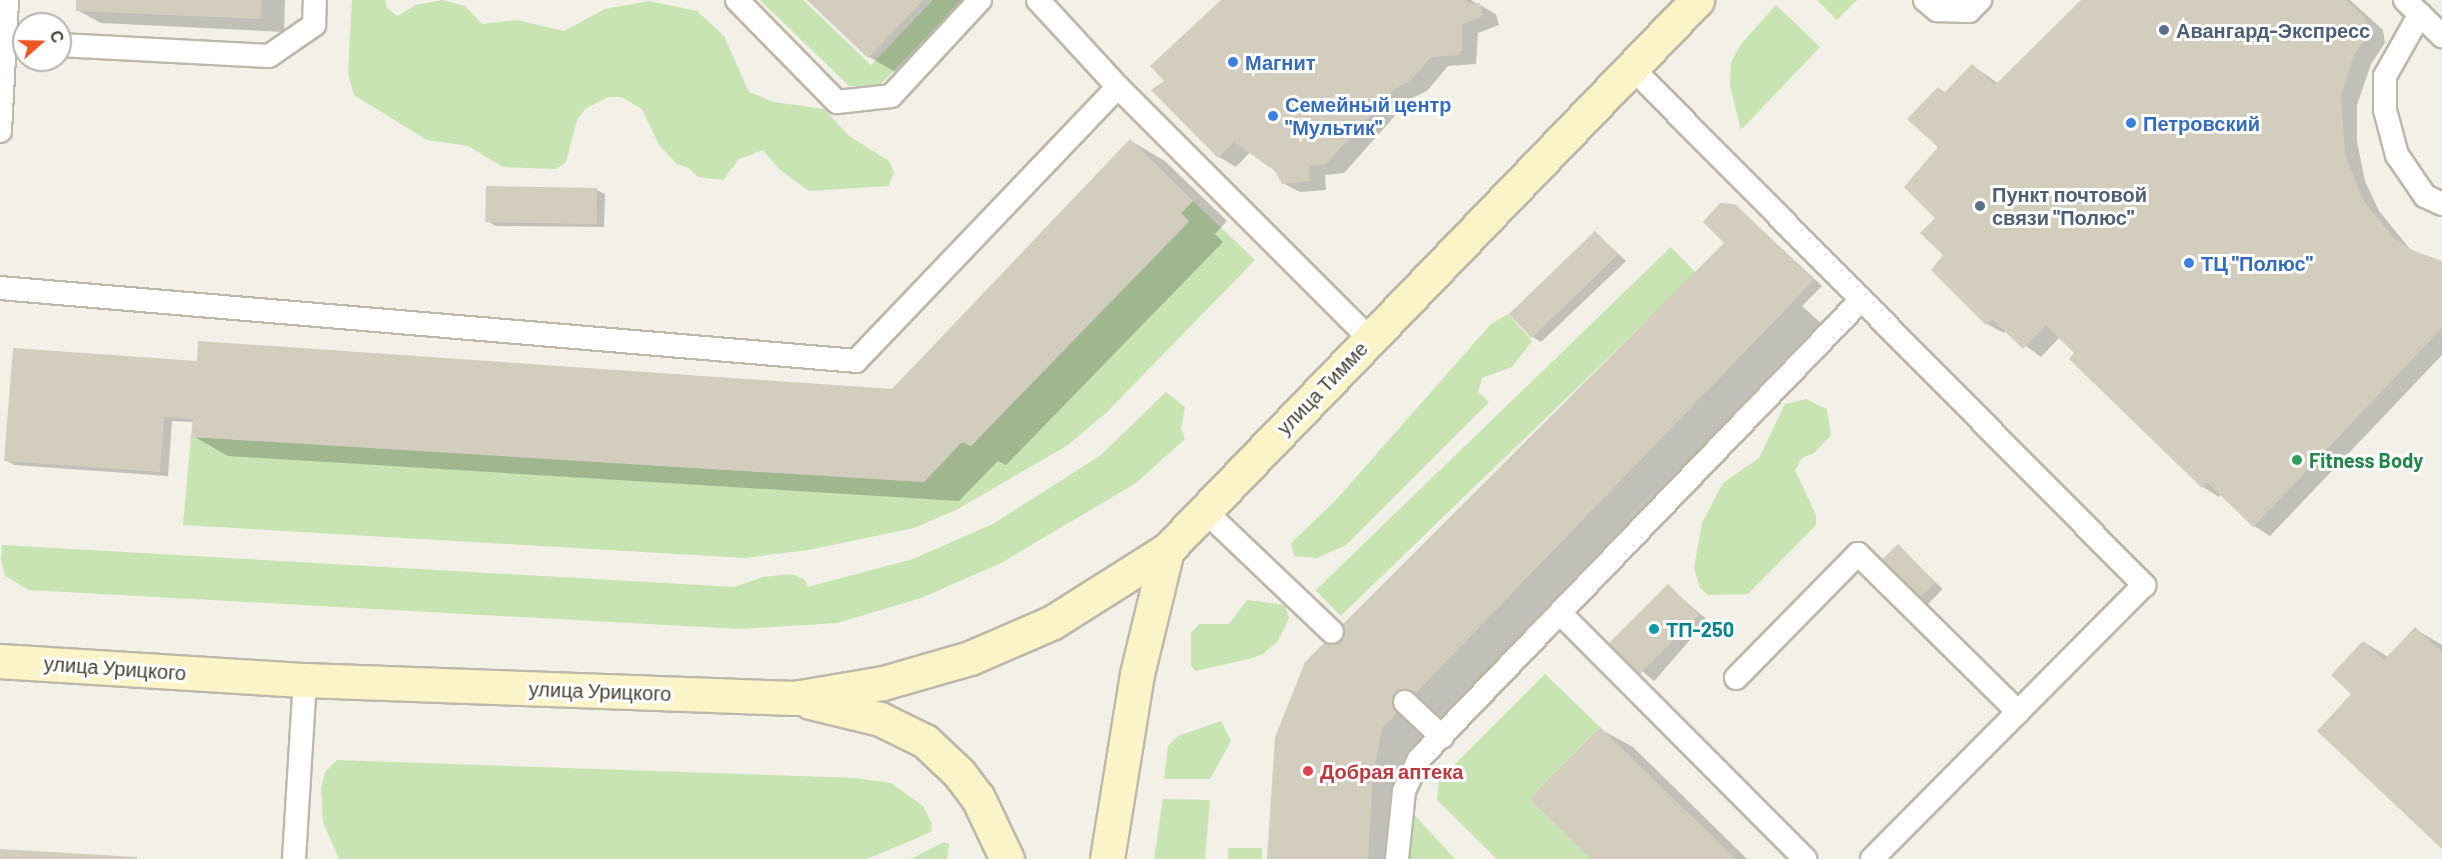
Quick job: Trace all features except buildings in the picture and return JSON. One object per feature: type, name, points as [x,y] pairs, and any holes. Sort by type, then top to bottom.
[{"type":"main road","name":"улица Тимме","points":[[1167,550],[1697,0]]},
{"type":"main road","name":"улица Урицкого","points":[[0,661],[305,680],[794,698],[883,683],[970,658],[1063,617],[1167,550]]},
{"type":"main road","points":[[1107,859],[1137,674],[1167,550]]},
{"type":"main road","points":[[794,698],[880,719],[925,741],[959,773],[978,798],[1007,859]]},
{"type":"lane","points":[[7,0],[12,30]]},
{"type":"lane","points":[[72,46],[269,57],[314,25],[315,0]]},
{"type":"lane","points":[[737,0],[837,102],[891,96],[980,0]]},
{"type":"lane","points":[[1038,0],[1118,87],[1369,338]]},
{"type":"lane","points":[[1926,0],[1937,10],[1969,11],[1980,0]]},
{"type":"lane","points":[[2440,30],[2413,7],[2385,76],[2385,110],[2397,155],[2425,196],[2442,204]]},
{"type":"lane","points":[[0,131],[12,55]]},
{"type":"lane","points":[[1632,68],[1860,301],[2144,585],[1872,859]]},
{"type":"lane","points":[[0,288],[856,361],[1118,87]]},
{"type":"lane","points":[[1397,859],[1404,791],[1419,759],[1860,301]]},
{"type":"lane","points":[[1205,511],[1332,632]]},
{"type":"lane","points":[[1736,678],[1858,554],[2018,712]]},
{"type":"lane","points":[[1561,614],[1805,859]]},
{"type":"lane","points":[[294,859],[305,680]]},
{"type":"lane","points":[[1406,702],[1442,737]]},
{"type":"green space","points":[[352,0],[385,0],[387,8],[397,16],[416,5],[443,0],[465,6],[482,24],[517,20],[564,31],[605,9],[649,1],[697,11],[724,36],[749,92],[774,102],[824,109],[849,136],[889,161],[894,173],[889,186],[809,191],[779,169],[763,150],[739,159],[723,180],[698,177],[689,168],[677,164],[659,145],[642,109],[621,97],[608,97],[585,109],[577,120],[566,162],[556,169],[503,167],[468,146],[427,140],[354,95],[348,74]]},
{"type":"green space","points":[[760,0],[803,0],[871,65],[933,0],[962,0],[879,86],[849,86]]},
{"type":"green space","points":[[1817,0],[1857,0],[1837,20]]},
{"type":"green space","points":[[1776,5],[1820,47],[1741,130],[1730,86],[1731,62],[1742,43]]},
{"type":"green space","points":[[1193,201],[1255,260],[1106,413],[1068,445],[958,509],[914,528],[808,550],[745,558],[183,525],[191,437],[924,482],[962,442],[971,446],[1189,222],[1181,213]]},
{"type":"green space","points":[[1671,247],[1696,273],[1341,616],[1316,590]]},
{"type":"green space","points":[[1508,314],[1532,341],[1512,367],[1482,378],[1478,392],[1489,402],[1346,545],[1317,558],[1294,556],[1291,543],[1335,501],[1491,324]]},
{"type":"green space","points":[[1166,392],[1185,407],[1181,429],[1185,439],[1136,483],[1001,563],[921,598],[837,623],[740,629],[29,590],[5,576],[1,559],[2,545],[734,587],[763,577],[791,574],[804,579],[808,587],[913,559],[993,524],[1101,455]]},
{"type":"green space","points":[[1806,399],[1827,409],[1831,435],[1814,453],[1802,458],[1795,470],[1816,515],[1816,525],[1748,594],[1708,595],[1700,588],[1694,568],[1702,523],[1723,483],[1759,458],[1785,404]]},
{"type":"green space","points":[[1247,600],[1285,605],[1289,618],[1278,641],[1263,654],[1195,671],[1191,665],[1191,633],[1199,624],[1229,624]]},
{"type":"green space","points":[[1545,674],[1600,727],[1529,799],[1591,859],[1497,859],[1437,800],[1439,780]]},
{"type":"green space","points":[[1221,721],[1231,741],[1210,779],[1164,779],[1168,746],[1178,736]]},
{"type":"green space","points":[[337,760],[855,778],[891,783],[923,806],[932,824],[931,832],[867,859],[339,859],[323,822],[321,789],[325,772]]},
{"type":"green space","points":[[1163,799],[1210,800],[1205,859],[1154,859]]},
{"type":"green space","points":[[1409,809],[1455,859],[1404,859]]},
{"type":"green space","points":[[944,842],[949,844],[947,859],[911,859]]},
{"type":"green space","points":[[1228,848],[1262,848],[1262,859],[1228,859]]},
{"type":"place","name":"Авангард-Экспресс","points":[[2164,30]]},
{"type":"place","name":"Магнит","points":[[1233,62]]},
{"type":"place","name":"Семейный центр \"Мультик\"","points":[[1273,116]]},
{"type":"place","name":"Петровский","points":[[2131,123]]},
{"type":"place","name":"Пункт почтовой связи \"Полюс\"","points":[[1980,206]]},
{"type":"place","name":"ТЦ \"Полюс\"","points":[[2189,263]]},
{"type":"place","name":"Fitness Body","points":[[2297,460]]},
{"type":"place","name":"ТП-250","points":[[1654,629]]},
{"type":"place","name":"Добрая аптека","points":[[1308,771]]}]
